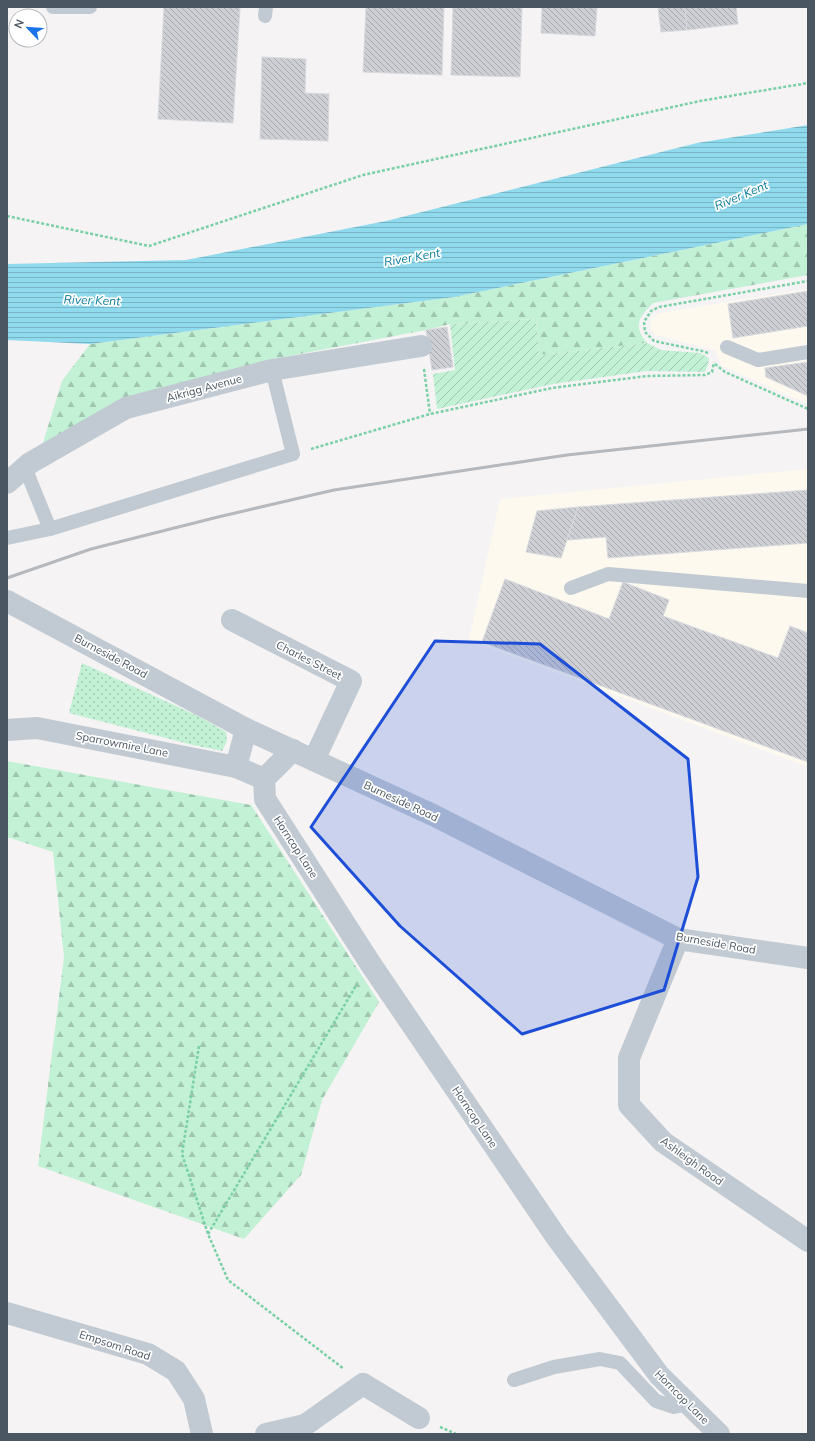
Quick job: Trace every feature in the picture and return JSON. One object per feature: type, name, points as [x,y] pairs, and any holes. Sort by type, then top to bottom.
[{"type":"street","name":"Aikrigg Avenue","points":[[7,483],[30,462],[126,408],[272,370],[422,346]]},
{"type":"street","name":"Burneside Road","points":[[7,601],[246,728],[433,815],[678,938],[808,958]]},
{"type":"street","name":"Charles Street","points":[[232,620],[351,681],[314,760]]},
{"type":"street","name":"Sparrowmire Lane","points":[[7,730],[37,728],[236,767],[264,779]]},
{"type":"street","points":[[236,767],[246,728]]},
{"type":"street","points":[[264,779],[293,750]]},
{"type":"street","name":"Horncop Lane","points":[[264,779],[265,799],[370,963],[557,1238],[659,1375],[719,1434]]},
{"type":"street","name":"Ashleigh Road","points":[[678,938],[629,1058],[629,1105],[663,1142],[808,1241]]},
{"type":"street","name":"Empsom Road","points":[[7,1313],[148,1354],[176,1371],[194,1398],[202,1434]]},
{"type":"street","points":[[266,1434],[305,1425],[363,1384],[418,1418]]},
{"type":"lane","points":[[53,7],[90,7]]},
{"type":"lane","points":[[727,347],[758,360],[808,352]]},
{"type":"lane","points":[[7,538],[50,530],[293,454],[272,370]]},
{"type":"lane","points":[[24,468],[50,530]]},
{"type":"lane","points":[[571,588],[608,574],[808,591]]},
{"type":"lane","points":[[514,1380],[554,1367],[600,1359],[620,1363],[656,1401],[674,1407],[688,1404]]},
{"type":"path","points":[[7,216],[149,246],[363,175],[700,101],[808,83]]},
{"type":"path","points":[[712,355],[702,351],[654,341],[645,332],[644,322],[651,311],[659,307],[808,281]]},
{"type":"path","points":[[422,346],[430,414]]},
{"type":"path","points":[[293,454],[430,414],[552,388],[647,376],[705,376],[712,372],[714,364],[713,359]]},
{"type":"path","points":[[714,364],[725,372],[808,409]]},
{"type":"path","points":[[208,1234],[370,963]]},
{"type":"path","points":[[199,1046],[182,1154],[208,1234],[228,1280],[363,1384]]},
{"type":"highlighted area","points":[[435,641],[540,644],[688,759],[698,877],[664,990],[522,1034],[400,926],[311,827]]},
{"type":"shaded area","points":[[808,289],[808,404],[722,366],[715,350],[655,335],[650,328],[651,319],[658,314],[670,311]]},
{"type":"shaded area","points":[[808,469],[808,767],[469,640],[500,499]]},
{"type":"green space","points":[[808,224],[808,275],[653,303],[644,313],[639,322],[640,332],[647,343],[539,355],[536,319],[450,324],[426,330],[268,360],[42,446],[62,381],[90,344],[454,297]]},
{"type":"green space","points":[[536,319],[539,355],[647,343],[661,350],[700,353],[709,358],[708,365],[705,372],[647,371],[553,384],[437,409],[433,374],[455,370],[450,324]]},
{"type":"green space","points":[[82,663],[198,716],[226,732],[227,741],[222,751],[69,713]]},
{"type":"green space","points":[[7,761],[251,805],[379,1002],[322,1100],[301,1175],[244,1239],[38,1166],[64,957],[53,852],[7,837]]},
{"type":"water","name":"River Kent","points":[[808,125],[808,224],[454,297],[90,344],[7,340],[7,264],[186,260],[386,221],[697,143]]},
{"type":"building","points":[[164,7],[240,7],[233,123],[158,119]]},
{"type":"building","points":[[366,7],[444,7],[442,75],[363,72]]},
{"type":"building","points":[[453,7],[522,7],[520,77],[451,75]]},
{"type":"building","points":[[542,7],[597,7],[595,36],[541,33]]},
{"type":"building","points":[[658,7],[685,7],[687,30],[661,32]]},
{"type":"building","points":[[685,7],[736,7],[738,24],[687,30]]},
{"type":"building","points":[[262,57],[306,59],[305,93],[329,94],[328,141],[260,139]]},
{"type":"building","points":[[808,291],[808,326],[733,338],[728,304]]},
{"type":"building","points":[[447,327],[453,367],[432,370],[426,330]]},
{"type":"building","points":[[808,362],[808,396],[766,377],[765,368]]},
{"type":"building","points":[[808,490],[808,543],[608,558],[606,537],[567,540],[578,507]]},
{"type":"building","points":[[578,507],[561,558],[526,552],[537,511]]},
{"type":"building","points":[[505,579],[609,619],[623,582],[669,600],[663,616],[778,658],[790,626],[808,633],[808,762],[482,642]]},
{"type":"railway","points":[[7,578],[91,549],[334,490],[567,455],[808,429]]}]
